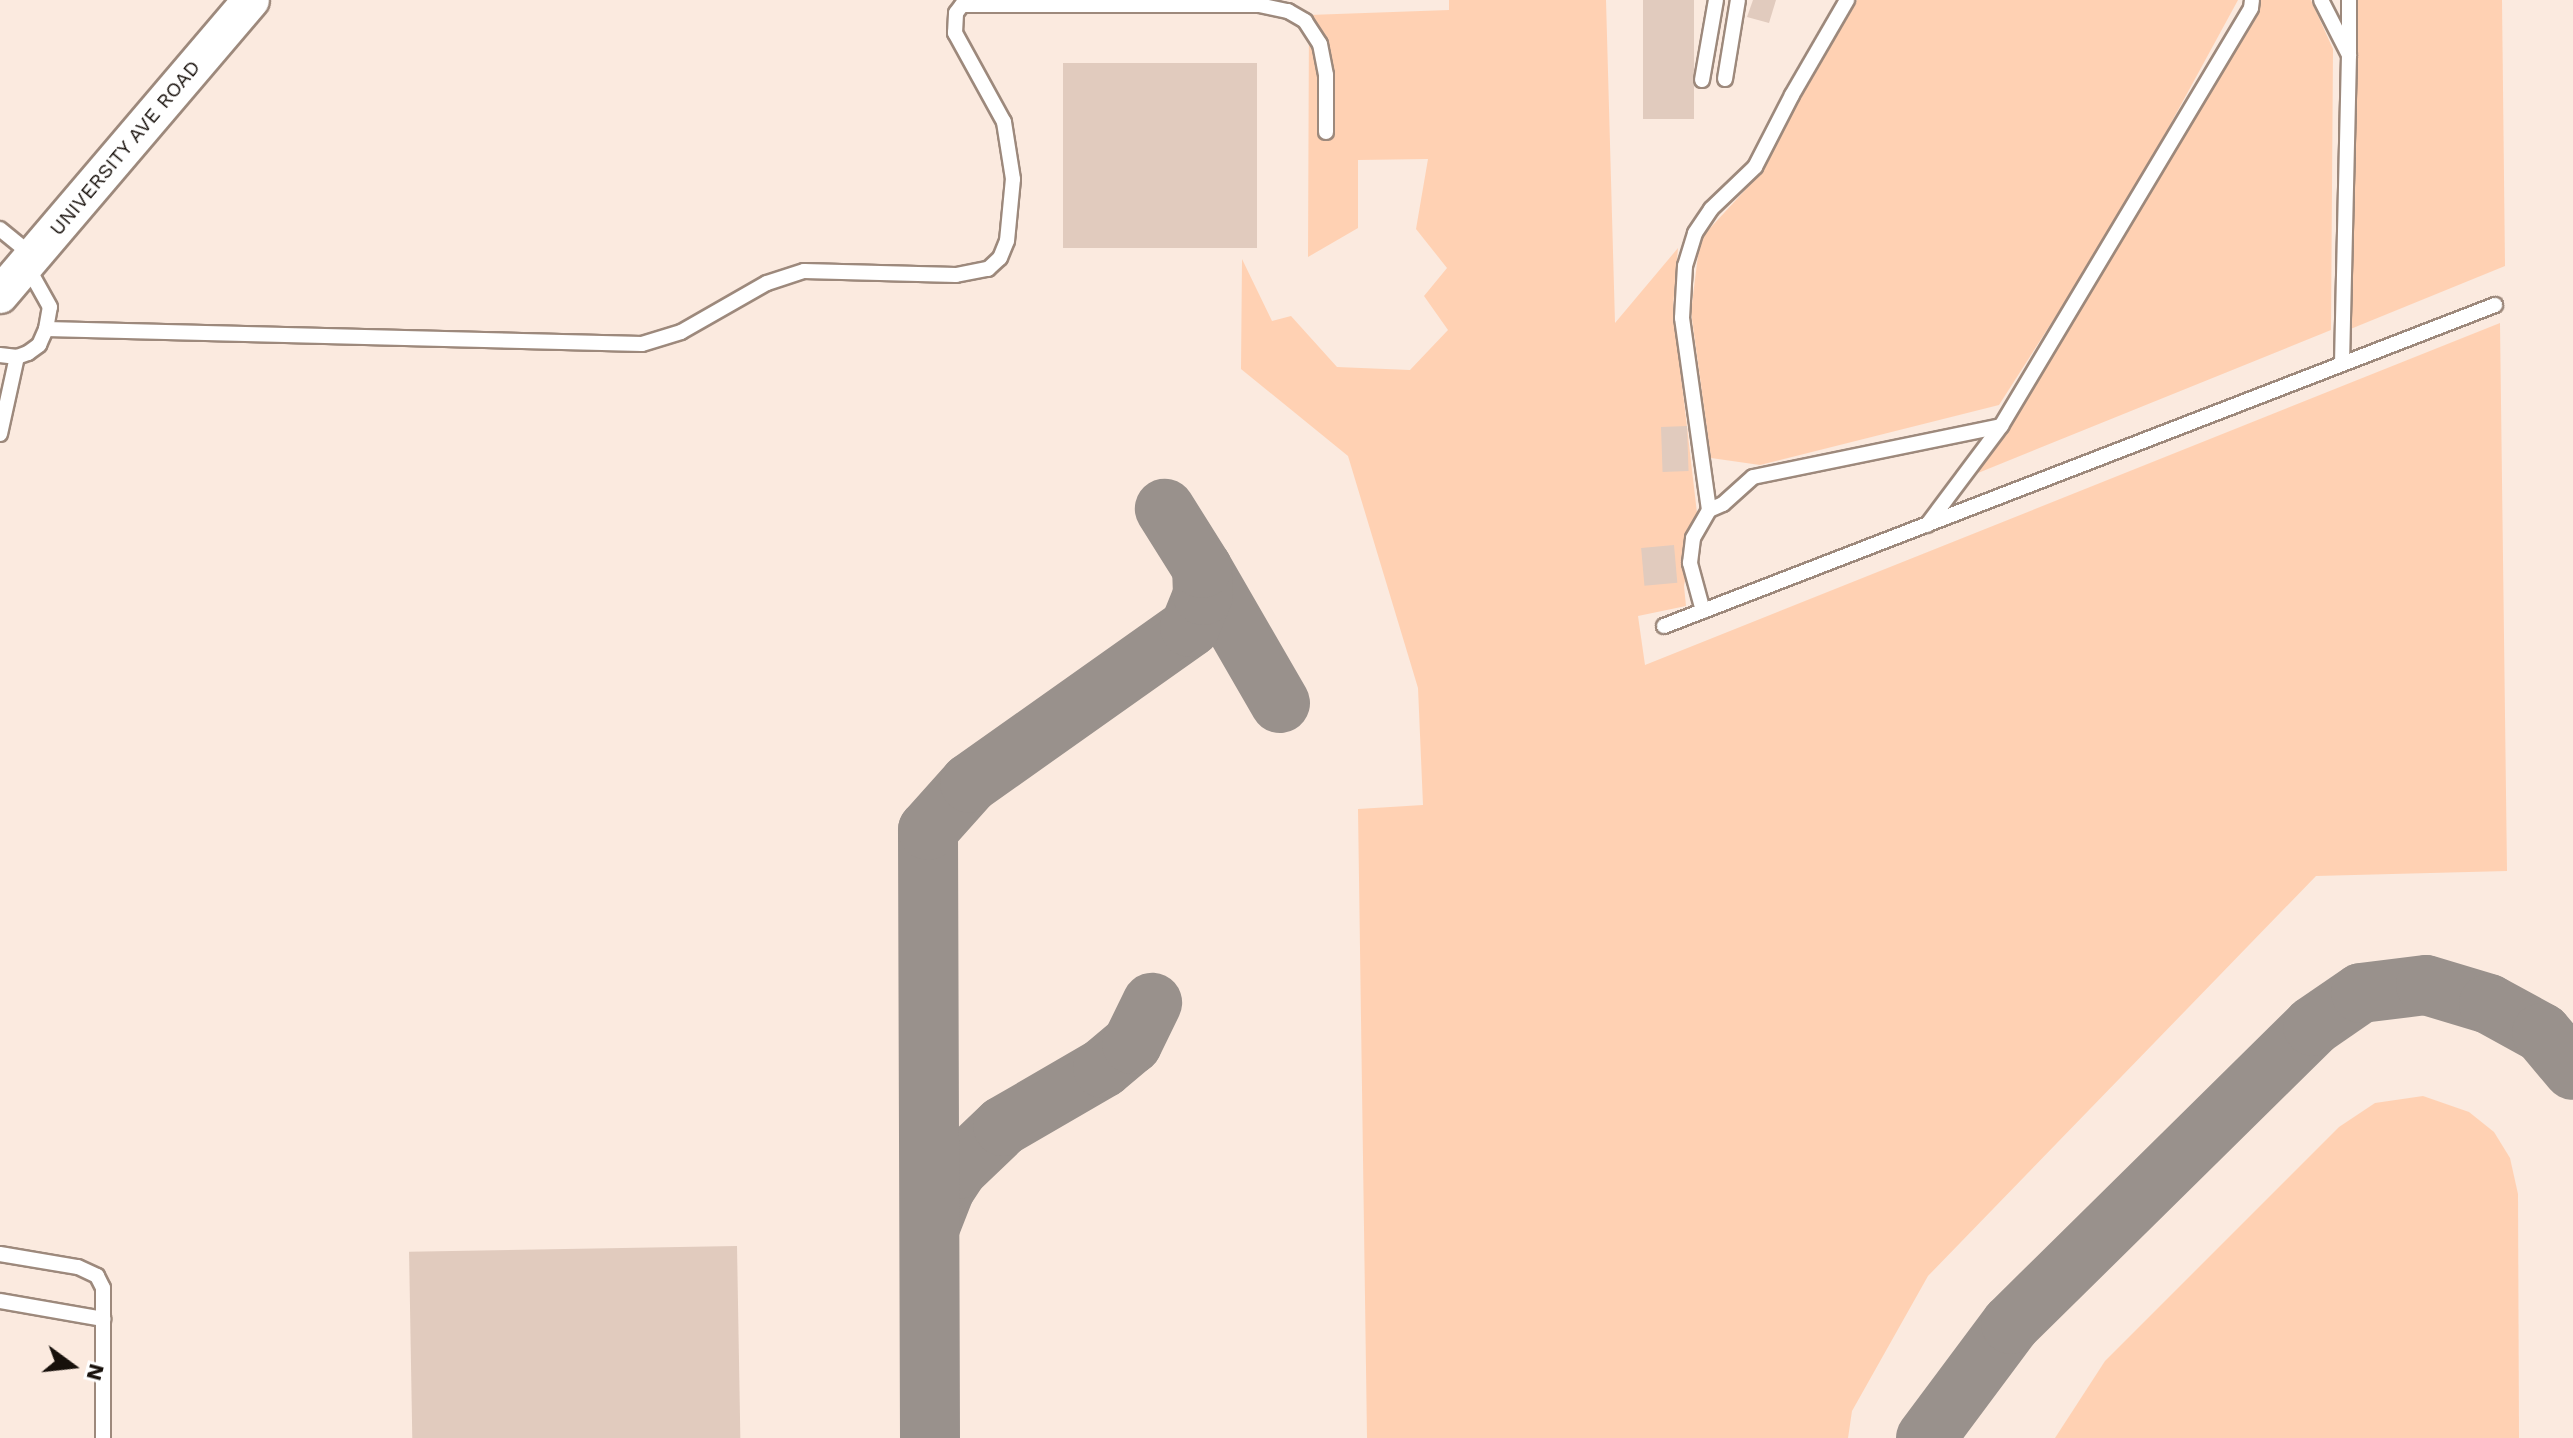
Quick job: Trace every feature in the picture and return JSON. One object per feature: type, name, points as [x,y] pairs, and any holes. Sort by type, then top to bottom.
[{"type":"street","name":"UNIVERSITY AVE ROAD","points":[[0,295],[13,245],[251,0]]},
{"type":"lane","points":[[1702,80],[1716,0]]},
{"type":"lane","points":[[1725,79],[1738,0]]},
{"type":"lane","points":[[1709,510],[1682,318],[1685,266],[1695,233],[1711,209],[1755,167],[1847,0]]},
{"type":"lane","points":[[1927,525],[2001,426],[2251,8],[2252,0]]},
{"type":"lane","points":[[2321,0],[2349,55]]},
{"type":"lane","points":[[2342,364],[2349,0]]},
{"type":"lane","points":[[46,329],[642,344],[681,332],[767,283],[804,271],[956,275],[988,269],[1000,258],[1007,241],[1013,179],[1004,122],[955,33],[956,13],[962,5],[1259,5],[1288,11],[1305,21],[1320,44],[1326,75],[1326,132]]},
{"type":"lane","points":[[0,355],[17,357],[39,345],[50,307],[13,245]]},
{"type":"lane","points":[[1664,626],[2495,305]]},
{"type":"lane","points":[[0,434],[17,357]]},
{"type":"lane","points":[[1703,611],[1690,563],[1693,538],[1709,510],[1723,504],[1753,477],[2001,426]]},
{"type":"lane","points":[[0,1254],[88,1270],[103,1288],[103,1438]]},
{"type":"lane","points":[[0,1301],[103,1319]]},
{"type":"shaded area","points":[[0,0],[2573,0],[2573,1438],[0,1438]]},
{"type":"shaded area","points":[[1449,0],[1606,0],[1615,323],[1678,248],[1673,307],[1697,513],[1684,586],[1686,606],[1638,616],[1645,665],[2500,323],[2507,871],[2316,876],[1928,1276],[1852,1411],[1848,1438],[1367,1438],[1358,809],[1423,805],[1418,688],[1348,456],[1241,369],[1242,259],[1272,321],[1291,316],[1337,367],[1410,370],[1448,330],[1424,296],[1447,268],[1416,229],[1428,159],[1358,160],[1358,228],[1308,257],[1309,15],[1449,10]]},
{"type":"shaded area","points":[[1857,0],[2238,0],[2123,211],[1999,405],[1760,465],[1711,458],[1691,312],[1700,239],[1760,174],[1800,95]]},
{"type":"shaded area","points":[[2260,0],[2311,0],[2333,49],[2331,330],[1978,473],[2258,15]]},
{"type":"shaded area","points":[[2354,0],[2502,0],[2505,266],[2348,330]]},
{"type":"shaded area","points":[[2423,1096],[2469,1112],[2494,1132],[2510,1158],[2518,1194],[2519,1438],[2055,1438],[2105,1361],[2339,1127],[2375,1103]]},
{"type":"building","points":[[1643,0],[1694,0],[1694,119],[1643,119]]},
{"type":"building","points":[[1753,0],[1776,0],[1769,23],[1747,17]]},
{"type":"building","points":[[1063,63],[1257,63],[1257,248],[1063,248]]},
{"type":"building","points":[[1687,426],[1689,471],[1663,472],[1661,427]]},
{"type":"building","points":[[1674,545],[1677,583],[1644,586],[1641,548]]},
{"type":"building","points":[[737,1246],[740,1438],[412,1438],[409,1252]]},
{"type":"taxiway","points":[[930,1438],[928,830],[970,783],[1190,627],[1203,595],[1202,568],[1165,509]]},
{"type":"taxiway","points":[[1202,568],[1280,703]]},
{"type":"taxiway","points":[[1926,1438],[2011,1324],[2313,1026],[2361,993],[2426,985],[2489,1004],[2542,1033],[2573,1070]]},
{"type":"taxiway","points":[[930,1227],[945,1189],[958,1169],[1003,1126],[1103,1068],[1132,1044],[1152,1003]]}]
